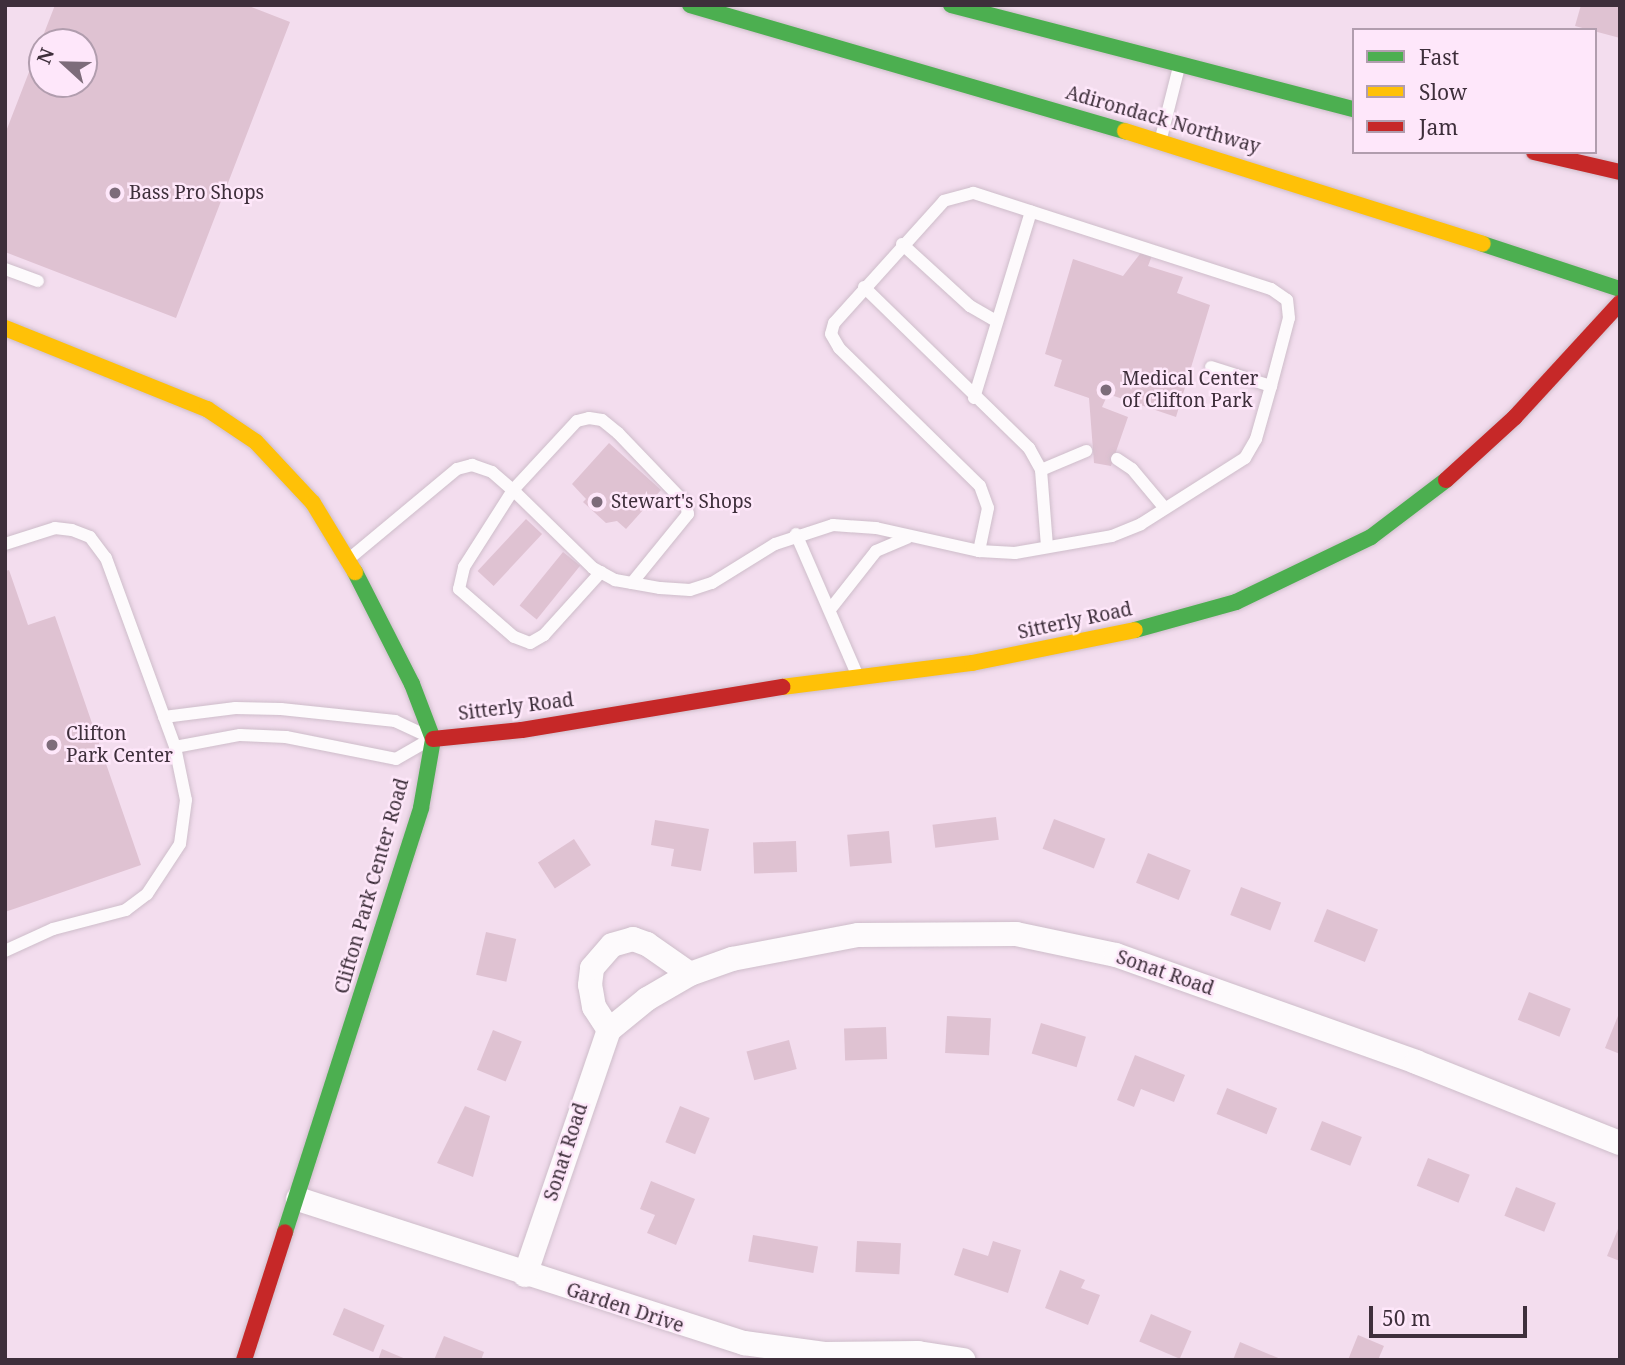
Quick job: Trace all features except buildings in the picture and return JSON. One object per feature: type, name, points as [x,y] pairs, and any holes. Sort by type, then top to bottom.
[{"type":"main road","name":"Adirondack Northway","points":[[690,5],[1160,141],[1620,289]]},
{"type":"main road","points":[[951,5],[1179,67],[1352,109]]},
{"type":"main road","points":[[1543,154],[1620,172]]},
{"type":"main road","name":"Sitterly Road","points":[[433,739],[522,730],[858,675],[972,663],[1164,624],[1286,581],[1371,537],[1444,482],[1573,356],[1620,303]]},
{"type":"main road","points":[[5,328],[207,410],[246,436],[313,503],[348,559],[412,684],[433,739]]},
{"type":"main road","name":"Clifton Park Center Road","points":[[244,1360],[298,1199],[421,808],[433,739]]},
{"type":"street","name":"Sonat Road","points":[[525,1275],[609,1030],[647,999],[690,974],[732,959],[858,935],[957,932],[1070,943],[1416,1062],[1620,1143]]},
{"type":"street","points":[[609,1030],[594,1007],[590,985],[592,968],[612,945],[623,940],[640,942],[690,974]]},
{"type":"street","name":"Garden Drive","points":[[298,1199],[525,1275],[744,1343],[824,1354],[918,1353],[963,1360]]},
{"type":"lane","points":[[1160,141],[1179,67]]},
{"type":"lane","points":[[348,559],[457,469],[472,465],[492,472],[601,572],[632,583],[690,590],[712,583],[796,534],[833,525],[876,528],[907,538],[979,551],[1015,553],[1112,536],[1141,524],[1163,506],[1245,458],[1256,439],[1271,386],[1289,318],[1287,300],[1271,289],[973,193],[944,201],[864,287],[834,323],[831,334],[839,348],[980,486],[988,508],[979,551]]},
{"type":"lane","points":[[974,398],[1031,211]]},
{"type":"lane","points":[[902,244],[970,306],[996,321]]},
{"type":"lane","points":[[5,269],[38,281]]},
{"type":"lane","points":[[864,287],[974,398],[1029,448],[1041,470],[1047,547]]},
{"type":"lane","points":[[1212,367],[1271,386]]},
{"type":"lane","points":[[601,572],[544,635],[530,643],[514,637],[468,599],[459,589],[458,578],[513,490],[578,421],[589,418],[610,427],[686,504],[688,514],[632,583]]},
{"type":"lane","points":[[1041,470],[1086,450]]},
{"type":"lane","points":[[1117,459],[1132,469],[1163,506]]},
{"type":"lane","points":[[5,544],[55,528],[90,537],[106,558],[175,747],[186,800],[180,844],[163,876],[126,910],[53,929],[5,951]]},
{"type":"lane","points":[[796,534],[832,607],[858,675]]},
{"type":"lane","points":[[832,607],[876,551],[907,538]]},
{"type":"lane","points":[[164,717],[235,708],[335,712],[395,721],[433,739]]},
{"type":"lane","points":[[175,747],[240,735],[286,737],[396,759],[433,739]]},
{"type":"traffic: fast","points":[[690,5],[1125,131]]},
{"type":"traffic: fast","points":[[951,5],[1352,108]]},
{"type":"traffic: fast","points":[[1483,244],[1620,289]]},
{"type":"traffic: fast","points":[[1135,630],[1236,602],[1371,537],[1446,480]]},
{"type":"traffic: fast","points":[[285,1232],[421,808],[433,739],[412,684],[355,572]]},
{"type":"traffic: slow","points":[[1125,131],[1483,244]]},
{"type":"traffic: slow","points":[[5,328],[207,409],[256,442],[313,503],[355,572]]},
{"type":"traffic: slow","points":[[782,687],[972,663],[1135,630]]},
{"type":"traffic: jam","points":[[1543,154],[1620,172]]},
{"type":"traffic: jam","points":[[1446,480],[1515,417],[1620,303]]},
{"type":"traffic: jam","points":[[433,739],[522,730],[782,687]]},
{"type":"traffic: jam","points":[[244,1360],[285,1232]]},
{"type":"place","name":"Bass Pro Shops","points":[[115,193]]},
{"type":"place","name":"Medical Center of Clifton Park","points":[[1106,390]]},
{"type":"place","name":"Stewart's Shops","points":[[597,502]]},
{"type":"place","name":"Clifton Park Center","points":[[52,745]]}]
